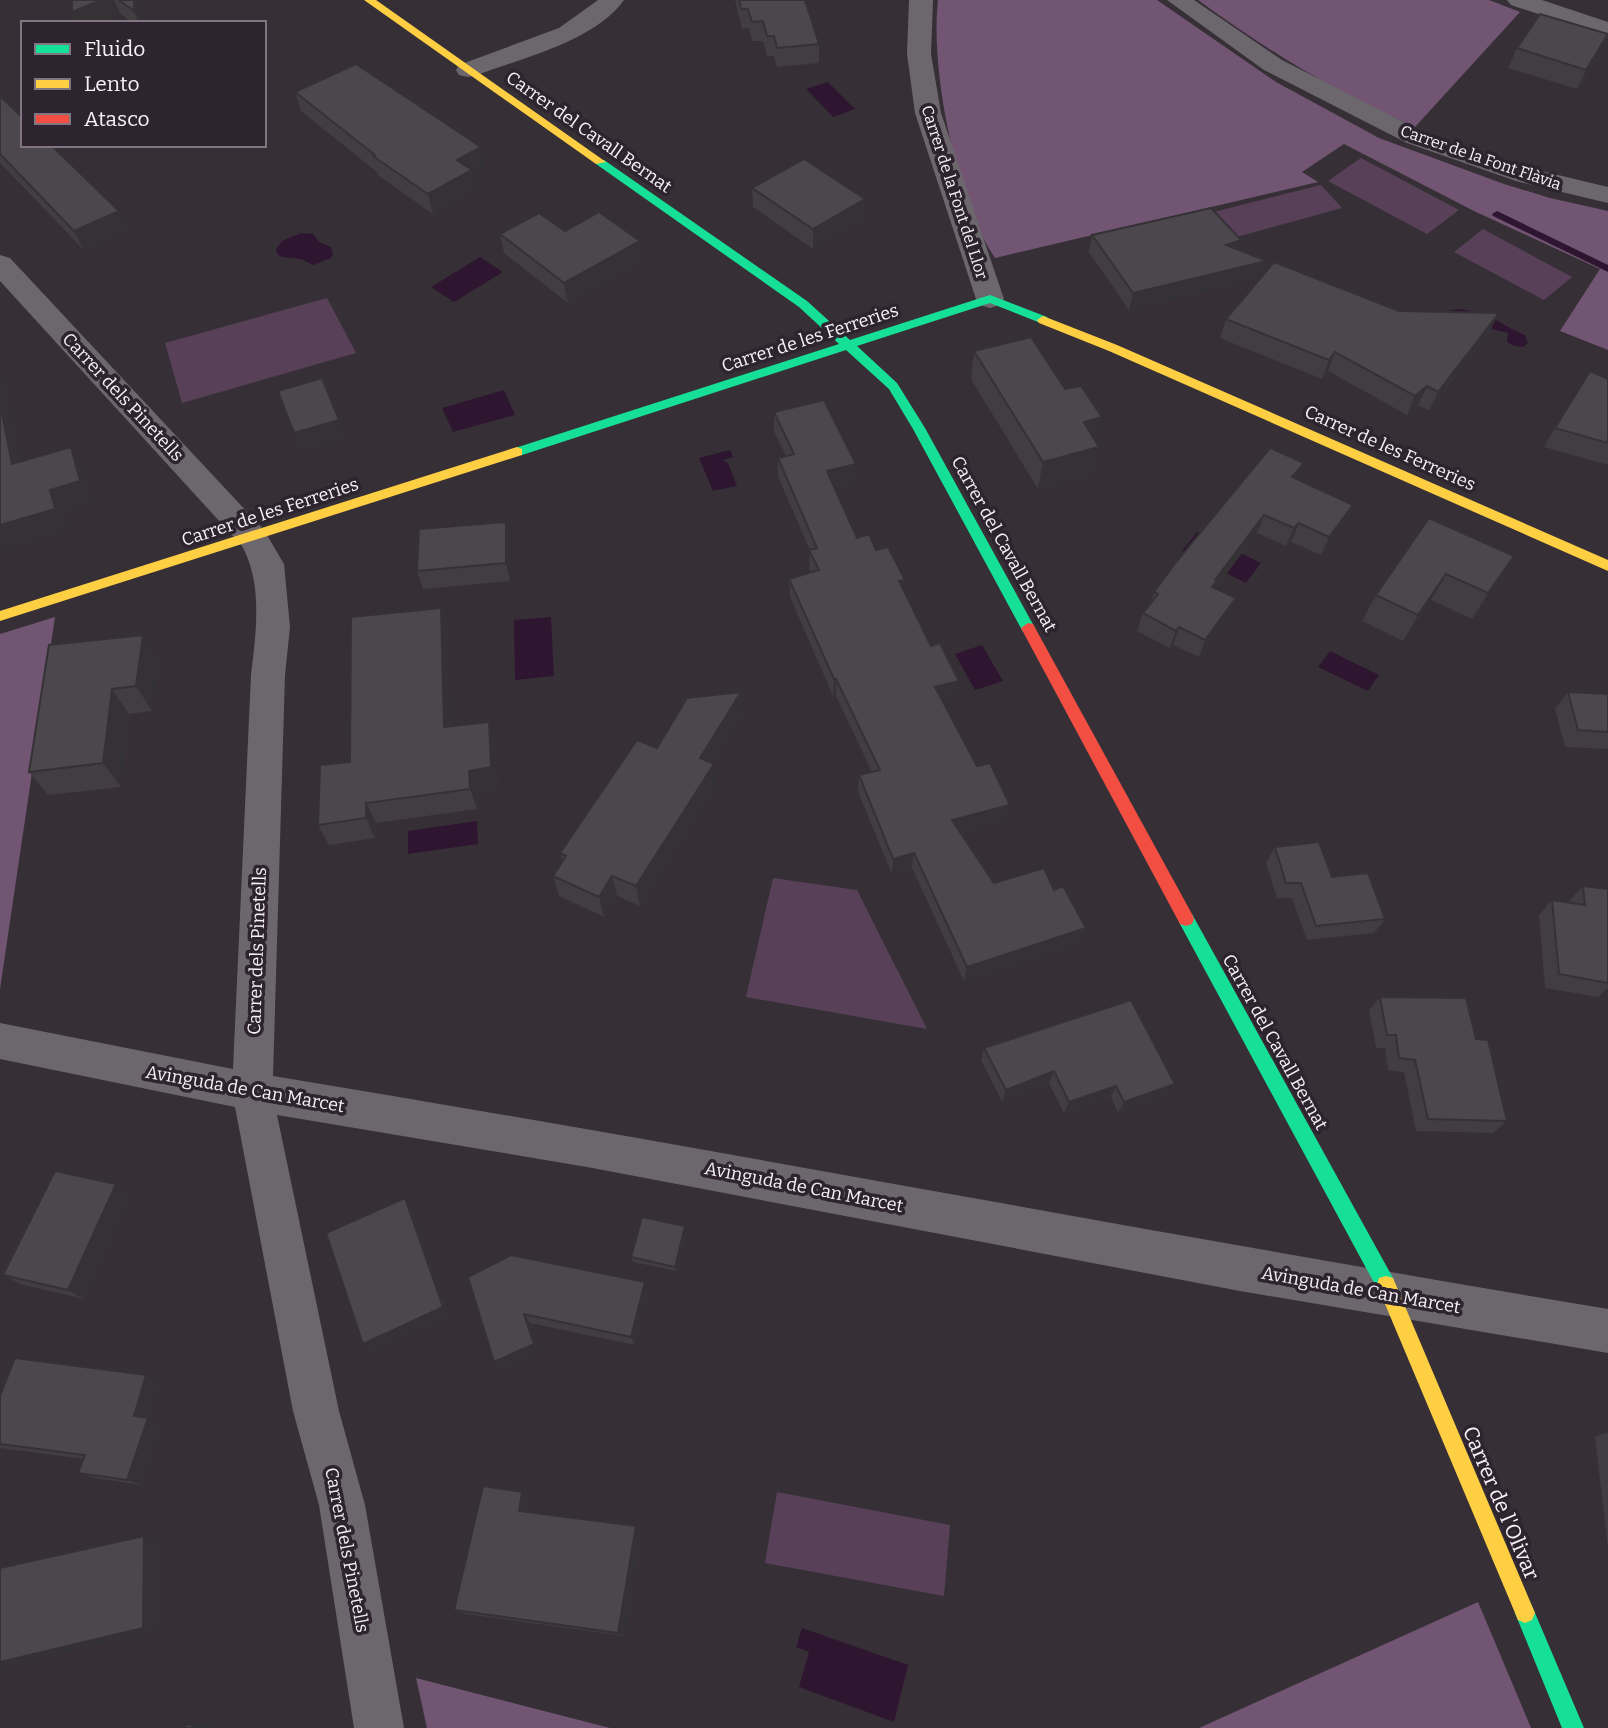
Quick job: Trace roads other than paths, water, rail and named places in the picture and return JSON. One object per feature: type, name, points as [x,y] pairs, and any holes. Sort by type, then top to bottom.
[{"type":"street","name":"Carrer del Cavall Bernat","points":[[369,0],[803,303],[893,386],[919,428],[1391,1295]]},
{"type":"street","points":[[468,70],[567,33],[590,19],[612,0]]},
{"type":"street","name":"Carrer de la Font del Llor","points":[[921,0],[919,54],[928,113],[990,299]]},
{"type":"street","name":"Carrer de la Font Flàvia","points":[[1179,0],[1273,65],[1416,138],[1525,175],[1608,195]]},
{"type":"street","points":[[1519,0],[1608,30]]},
{"type":"street","name":"Carrer dels Pinetells","points":[[0,264],[253,538],[268,564],[273,627],[268,675],[252,1092],[316,1411],[342,1504],[379,1728]]},
{"type":"street","name":"Carrer de les Ferreries","points":[[0,616],[253,538],[990,299],[1113,348],[1608,566]]},
{"type":"street","name":"Avinguda de Can Marcet","points":[[0,1041],[252,1092],[587,1147],[1240,1269],[1608,1331]]},
{"type":"street","name":"Carrer de l'Olivar","points":[[1391,1295],[1573,1728]]},
{"type":"waterway","points":[[1497,214],[1608,269]]}]
